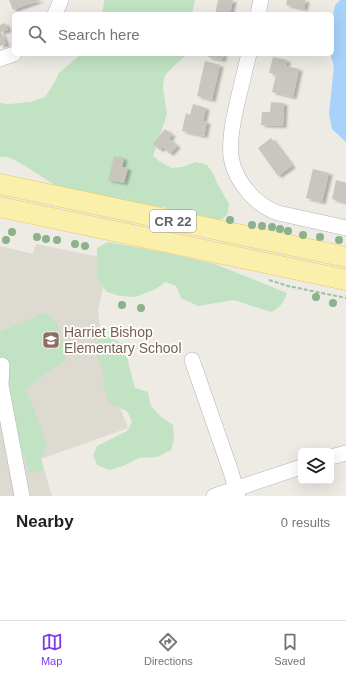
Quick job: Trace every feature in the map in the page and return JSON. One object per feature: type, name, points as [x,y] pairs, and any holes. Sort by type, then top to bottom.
[{"type":"main road","name":"CR 22","points":[[0,184],[346,257]]},
{"type":"main road","name":"CR 22","points":[[0,207],[346,280]]},
{"type":"street","points":[[56,12],[61,0]]},
{"type":"street","points":[[258,12],[261,0]]},
{"type":"street","points":[[0,59],[12,55]]},
{"type":"street","points":[[248,56],[233,122],[232,135],[231,157],[234,169],[239,179],[246,190],[262,206],[270,210],[346,228]]},
{"type":"street","points":[[192,360],[237,492]]},
{"type":"street","points":[[2,365],[1,385],[22,496]]},
{"type":"street","points":[[334,456],[346,452]]},
{"type":"street","points":[[214,496],[237,492],[298,468]]},
{"type":"shaded area","name":"Harriet Bishop Elementary School","points":[[36,244],[110,259],[98,310],[105,371],[128,428],[41,459],[52,496],[0,496],[0,246],[33,254]]},
{"type":"green space","points":[[104,0],[195,0],[192,12],[102,12]]},
{"type":"green space","points":[[79,56],[185,56],[166,74],[164,79],[163,88],[167,114],[153,156],[172,168],[182,167],[196,162],[207,165],[213,173],[229,204],[228,213],[224,218],[215,221],[180,213],[165,207],[150,209],[61,189],[22,164],[8,157],[0,157],[0,103],[8,104],[31,102],[45,97],[59,73]]},
{"type":"green space","points":[[108,242],[215,264],[287,293],[277,309],[271,312],[234,300],[198,306],[181,298],[176,286],[166,282],[154,290],[135,297],[120,296],[107,292],[98,280],[97,248]]},
{"type":"green space","points":[[46,312],[58,325],[66,360],[46,373],[26,389],[47,444],[41,459],[44,470],[29,473],[0,378],[0,332]]},
{"type":"green space","points":[[107,336],[126,345],[129,366],[135,388],[148,392],[151,406],[160,416],[173,425],[174,440],[171,450],[157,457],[139,458],[123,466],[110,470],[97,465],[93,455],[97,446],[127,431],[132,422],[127,411],[110,404],[104,389],[103,372],[96,354],[97,341]]},
{"type":"water","points":[[340,0],[346,0],[346,142],[332,129],[329,114],[334,66],[331,56],[334,56],[335,5]]},
{"type":"building","points":[[9,0],[41,0],[13,10]]},
{"type":"building","points":[[218,0],[233,0],[230,12],[215,12]]},
{"type":"building","points":[[287,0],[306,0],[304,9],[286,5]]},
{"type":"building","points":[[5,23],[8,30],[1,32],[6,44],[0,46],[0,25]]},
{"type":"building","points":[[208,56],[223,56],[222,60]]},
{"type":"building","points":[[273,57],[287,60],[286,66],[299,69],[293,97],[272,92],[276,74],[269,73]]},
{"type":"building","points":[[205,61],[220,65],[212,100],[197,96]]},
{"type":"building","points":[[271,102],[284,103],[283,126],[261,125],[262,112],[270,112]]},
{"type":"building","points":[[193,104],[206,108],[203,121],[207,122],[204,136],[182,131],[186,113],[190,115]]},
{"type":"building","points":[[165,129],[172,135],[169,139],[177,146],[170,154],[163,147],[160,150],[153,144]]},
{"type":"building","points":[[271,138],[292,166],[278,176],[258,148]]},
{"type":"building","points":[[114,156],[124,158],[122,167],[128,168],[124,183],[108,180]]},
{"type":"building","points":[[313,169],[329,173],[322,202],[306,198]]},
{"type":"building","points":[[336,180],[346,183],[346,203],[332,199]]},
{"type":"place","name":"Harriet Bishop Elementary School","points":[[51,340]]}]
